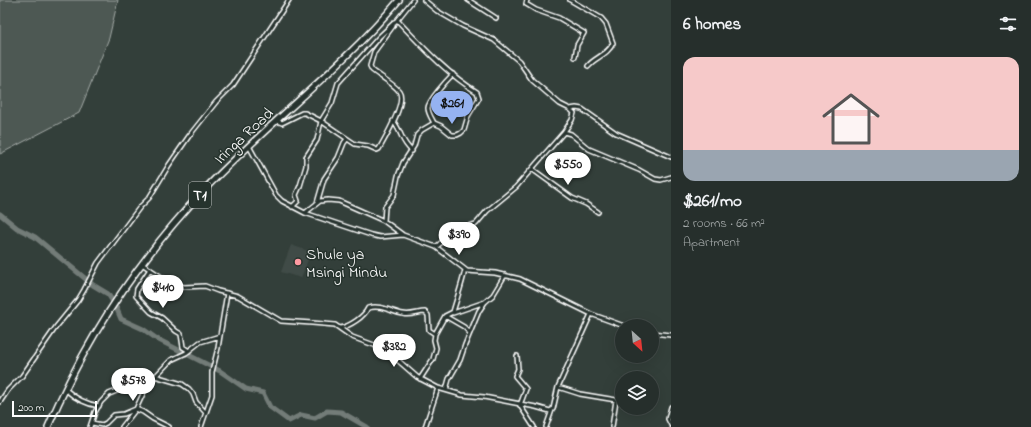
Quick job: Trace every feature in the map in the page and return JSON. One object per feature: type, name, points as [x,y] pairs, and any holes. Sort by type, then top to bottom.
[{"type":"highway","name":"Iringa Road","points":[[48,427],[95,335],[142,264],[191,204],[249,146],[363,41],[399,0]]},
{"type":"street","points":[[0,402],[8,390],[22,376],[56,327],[78,300],[100,261],[140,206],[149,198],[189,136],[216,102],[234,85],[289,0]]},
{"type":"street","points":[[292,206],[298,201],[296,195],[306,166],[306,157],[318,140],[321,121],[332,103],[336,86],[340,79],[396,21],[413,0]]},
{"type":"street","points":[[424,0],[437,11],[463,26],[494,40],[519,61],[532,80],[560,104],[570,109],[574,113],[574,116],[564,132],[516,187],[490,208],[476,224],[457,229],[436,247]]},
{"type":"street","points":[[468,0],[496,18]]},
{"type":"street","points":[[527,0],[526,4],[532,8],[559,18],[584,33],[577,45],[575,57]]},
{"type":"street","points":[[570,0],[601,18],[606,24],[613,43],[605,53],[588,66]]},
{"type":"street","points":[[277,121],[282,123],[303,113],[321,121],[355,144],[378,149],[387,136],[400,106],[401,97],[400,91],[372,70],[370,66],[374,52],[396,21]]},
{"type":"street","points":[[396,21],[453,74],[478,93],[479,98],[468,116],[464,130],[457,135],[452,135],[441,126],[434,123],[428,111],[428,106],[441,87],[453,74]]},
{"type":"street","points":[[570,109],[582,109],[616,133],[671,157]]},
{"type":"street","points":[[393,122],[400,131],[404,142],[412,151]]},
{"type":"street","points":[[384,221],[385,207],[394,194],[400,170],[412,151],[419,133],[434,123]]},
{"type":"street","points":[[564,132],[571,134],[588,149],[639,170],[655,179],[661,180],[671,177]]},
{"type":"street","points":[[316,203],[324,179],[338,158],[347,139]]},
{"type":"street","points":[[249,146],[276,195],[282,201],[305,213],[375,236],[403,235]]},
{"type":"street","points":[[532,169],[572,198],[586,204],[598,212]]},
{"type":"street","points":[[305,213],[316,203],[328,200],[339,201],[384,221],[403,235],[436,247],[465,270],[495,273],[520,279],[591,314],[615,323]]},
{"type":"street","points":[[142,264],[176,285],[184,287],[205,286],[243,298],[281,322],[335,325],[352,337],[388,351],[420,379],[438,388],[462,396],[484,397],[552,410]]},
{"type":"street","points":[[150,269],[136,289],[136,296],[151,312],[162,318],[181,334],[183,347],[189,351]]},
{"type":"street","points":[[453,313],[459,296],[465,270]]},
{"type":"street","points":[[446,390],[449,379],[460,360],[479,311],[485,302],[493,295],[505,275]]},
{"type":"street","points":[[201,427],[212,395],[212,372],[227,293]]},
{"type":"street","points":[[420,379],[433,359],[436,348],[434,341],[435,334],[445,316],[485,302]]},
{"type":"street","points":[[340,328],[347,327],[352,324],[365,314],[369,308],[378,307],[405,315],[426,312],[428,315],[429,330],[435,334]]},
{"type":"street","points":[[546,427],[558,388],[591,314]]},
{"type":"street","points":[[445,316],[464,327],[470,333]]},
{"type":"street","points":[[659,334],[671,335]]},
{"type":"street","points":[[122,427],[136,410],[154,376],[172,359],[189,351],[200,342],[220,336]]},
{"type":"street","points":[[517,356],[518,370],[515,376],[526,391],[520,404]]},
{"type":"street","points":[[154,376],[182,384],[190,389],[194,394],[196,402],[206,413]]},
{"type":"street","points":[[147,387],[127,382],[119,390],[106,397],[99,406],[91,425],[102,425],[114,415],[124,414],[136,410],[143,412],[169,427]]},
{"type":"street","points":[[425,427],[438,388]]},
{"type":"street","points":[[558,388],[580,394],[616,400],[612,427]]},
{"type":"street","points":[[66,390],[84,403],[99,406]]},
{"type":"street","points":[[520,404],[534,427]]},
{"type":"street","points":[[671,407],[668,421],[671,425]]},
{"type":"shaded area","points":[[0,0],[118,0],[109,38],[79,113],[0,154]]},
{"type":"shaded area","points":[[291,245],[311,252],[301,278],[281,272]]},
{"type":"waterway","points":[[0,214],[17,228],[35,237],[93,285],[108,294],[113,302]]},
{"type":"waterway","points":[[116,307],[121,319],[143,329],[157,339],[220,371],[246,389],[263,393],[270,407],[289,421],[301,415],[315,418],[327,411],[341,412],[367,427]]},
{"type":"place","name":"Shule ya Msingi Mindu","points":[[298,262]]}]
